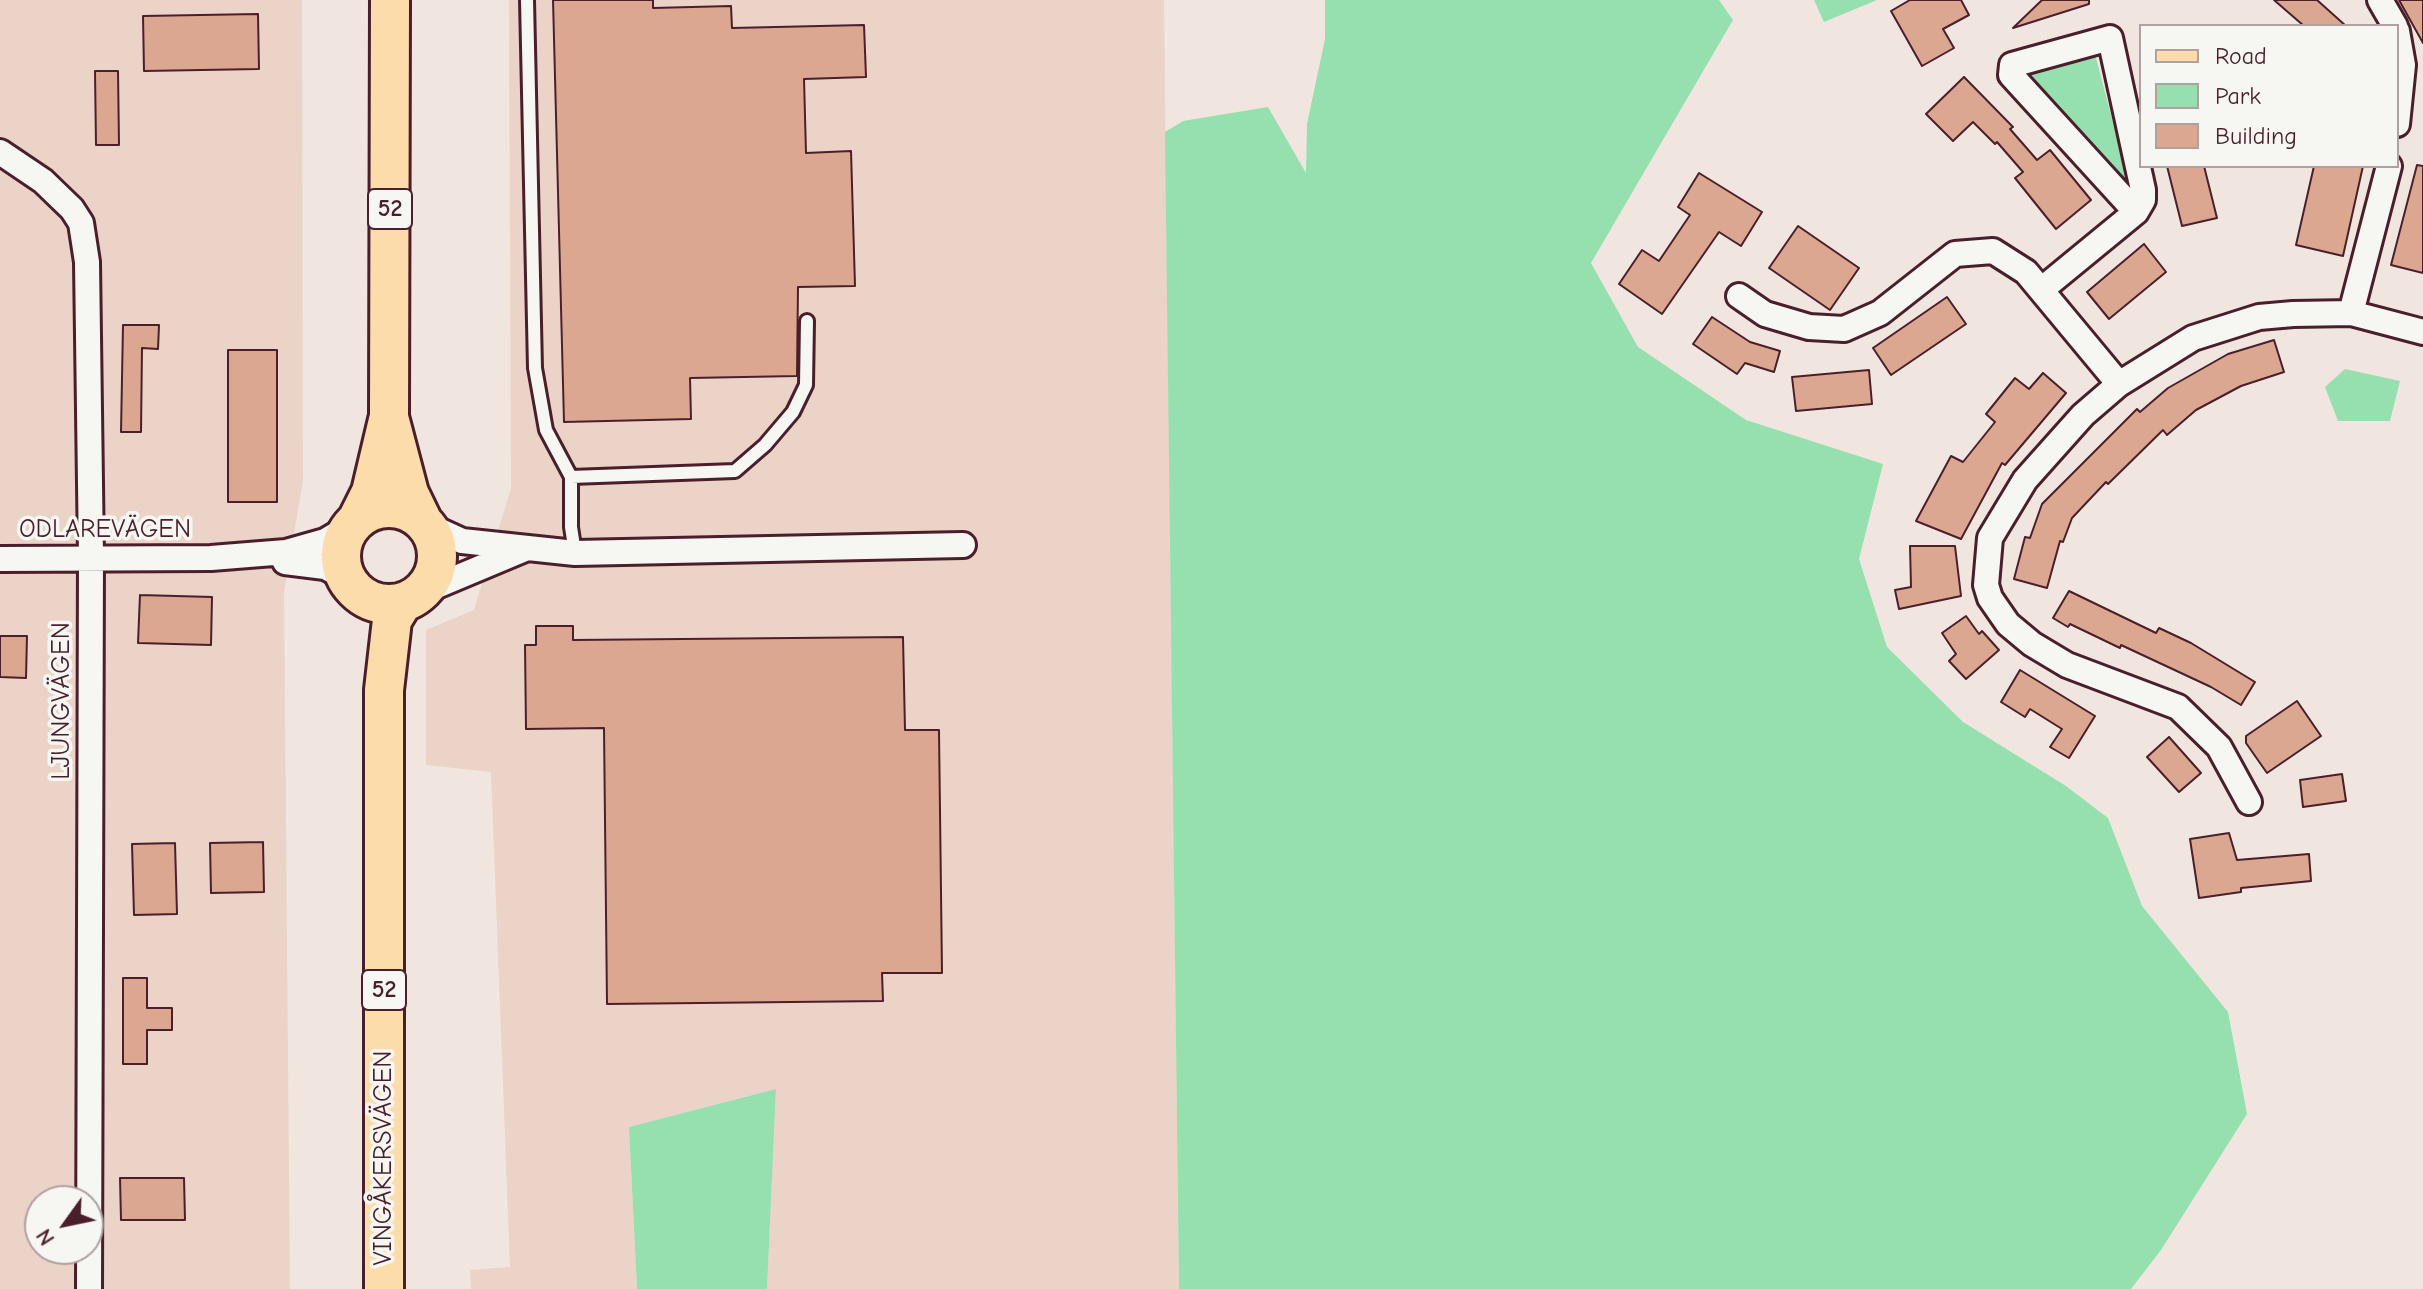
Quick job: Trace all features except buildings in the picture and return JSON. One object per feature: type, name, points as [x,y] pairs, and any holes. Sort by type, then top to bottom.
[{"type":"main road","name":"52","points":[[350,582],[341,551],[346,533],[371,492],[389,417],[390,0]]},
{"type":"main road","name":"52","points":[[389,417],[409,493],[436,542],[437,561],[432,579],[411,598]]},
{"type":"main road","points":[[356,521],[375,509],[394,507],[412,513],[425,524]]},
{"type":"main road","points":[[350,582],[366,598],[384,604],[411,598]]},
{"type":"main road","name":"VINGÅKERSVÄGEN","points":[[350,582],[384,690]]},
{"type":"main road","name":"VINGÅKERSVÄGEN","points":[[384,1289],[384,690],[392,620],[411,598]]},
{"type":"street","points":[[2380,0],[2394,24]]},
{"type":"street","points":[[2041,290],[2136,212],[2143,200],[2143,190],[2110,38],[2012,65],[2011,75],[2136,212]]},
{"type":"street","points":[[2399,44],[2403,65],[2399,104]]},
{"type":"street","name":"LJUNGVÄGEN","points":[[0,152],[60,194],[81,223],[85,240],[91,557],[89,1289]]},
{"type":"street","points":[[2351,313],[2388,168]]},
{"type":"street","points":[[1739,296],[1765,314],[1809,327],[1844,329],[1865,322],[1940,264],[1971,250],[1993,251],[2010,259],[2041,290],[2119,384]]},
{"type":"street","points":[[2249,802],[2219,747],[2178,707],[2067,665],[2032,644],[2008,624],[1990,598],[1985,570],[1990,538],[2005,509],[2049,450],[2119,384],[2160,356],[2222,327],[2259,317],[2351,313],[2423,332]]},
{"type":"street","name":"ODLAREVÄGEN","points":[[0,559],[211,558],[307,549],[356,521]]},
{"type":"street","points":[[425,524],[462,541],[575,553],[963,545]]},
{"type":"street","points":[[411,598],[527,549]]},
{"type":"street","name":"ODLAREVÄGEN","points":[[211,558],[253,564],[306,562],[350,582]]},
{"type":"lane","points":[[527,0],[535,368],[546,430],[571,477],[571,527],[575,553]]},
{"type":"lane","points":[[571,477],[735,471],[765,445],[793,412],[806,385],[807,321]]},
{"type":"shaded area","points":[[0,0],[302,0],[303,481],[284,592],[290,1289],[0,1289]]},
{"type":"shaded area","points":[[509,0],[1164,0],[1179,1289],[767,1289],[776,1089],[629,1127],[637,1289],[471,1289],[470,1270],[510,1267],[491,772],[426,765],[426,630],[474,610],[511,488]]},
{"type":"green space","points":[[1325,0],[1719,0],[1733,20],[1591,263],[1638,347],[1746,420],[1883,464],[1859,559],[1887,647],[1963,722],[2066,786],[2108,818],[2142,906],[2228,1012],[2247,1114],[2161,1250],[2131,1289],[1179,1289],[1165,132],[1183,121],[1268,107],[1306,173],[1307,124],[1325,39]]},
{"type":"green space","points":[[1814,0],[1877,0],[1824,22]]},
{"type":"green space","points":[[2095,54],[2129,184],[2030,78],[2034,69]]},
{"type":"green space","points":[[2345,369],[2400,381],[2390,421],[2338,421],[2325,387]]},
{"type":"green space","points":[[776,1089],[767,1289],[637,1289],[629,1127]]}]
